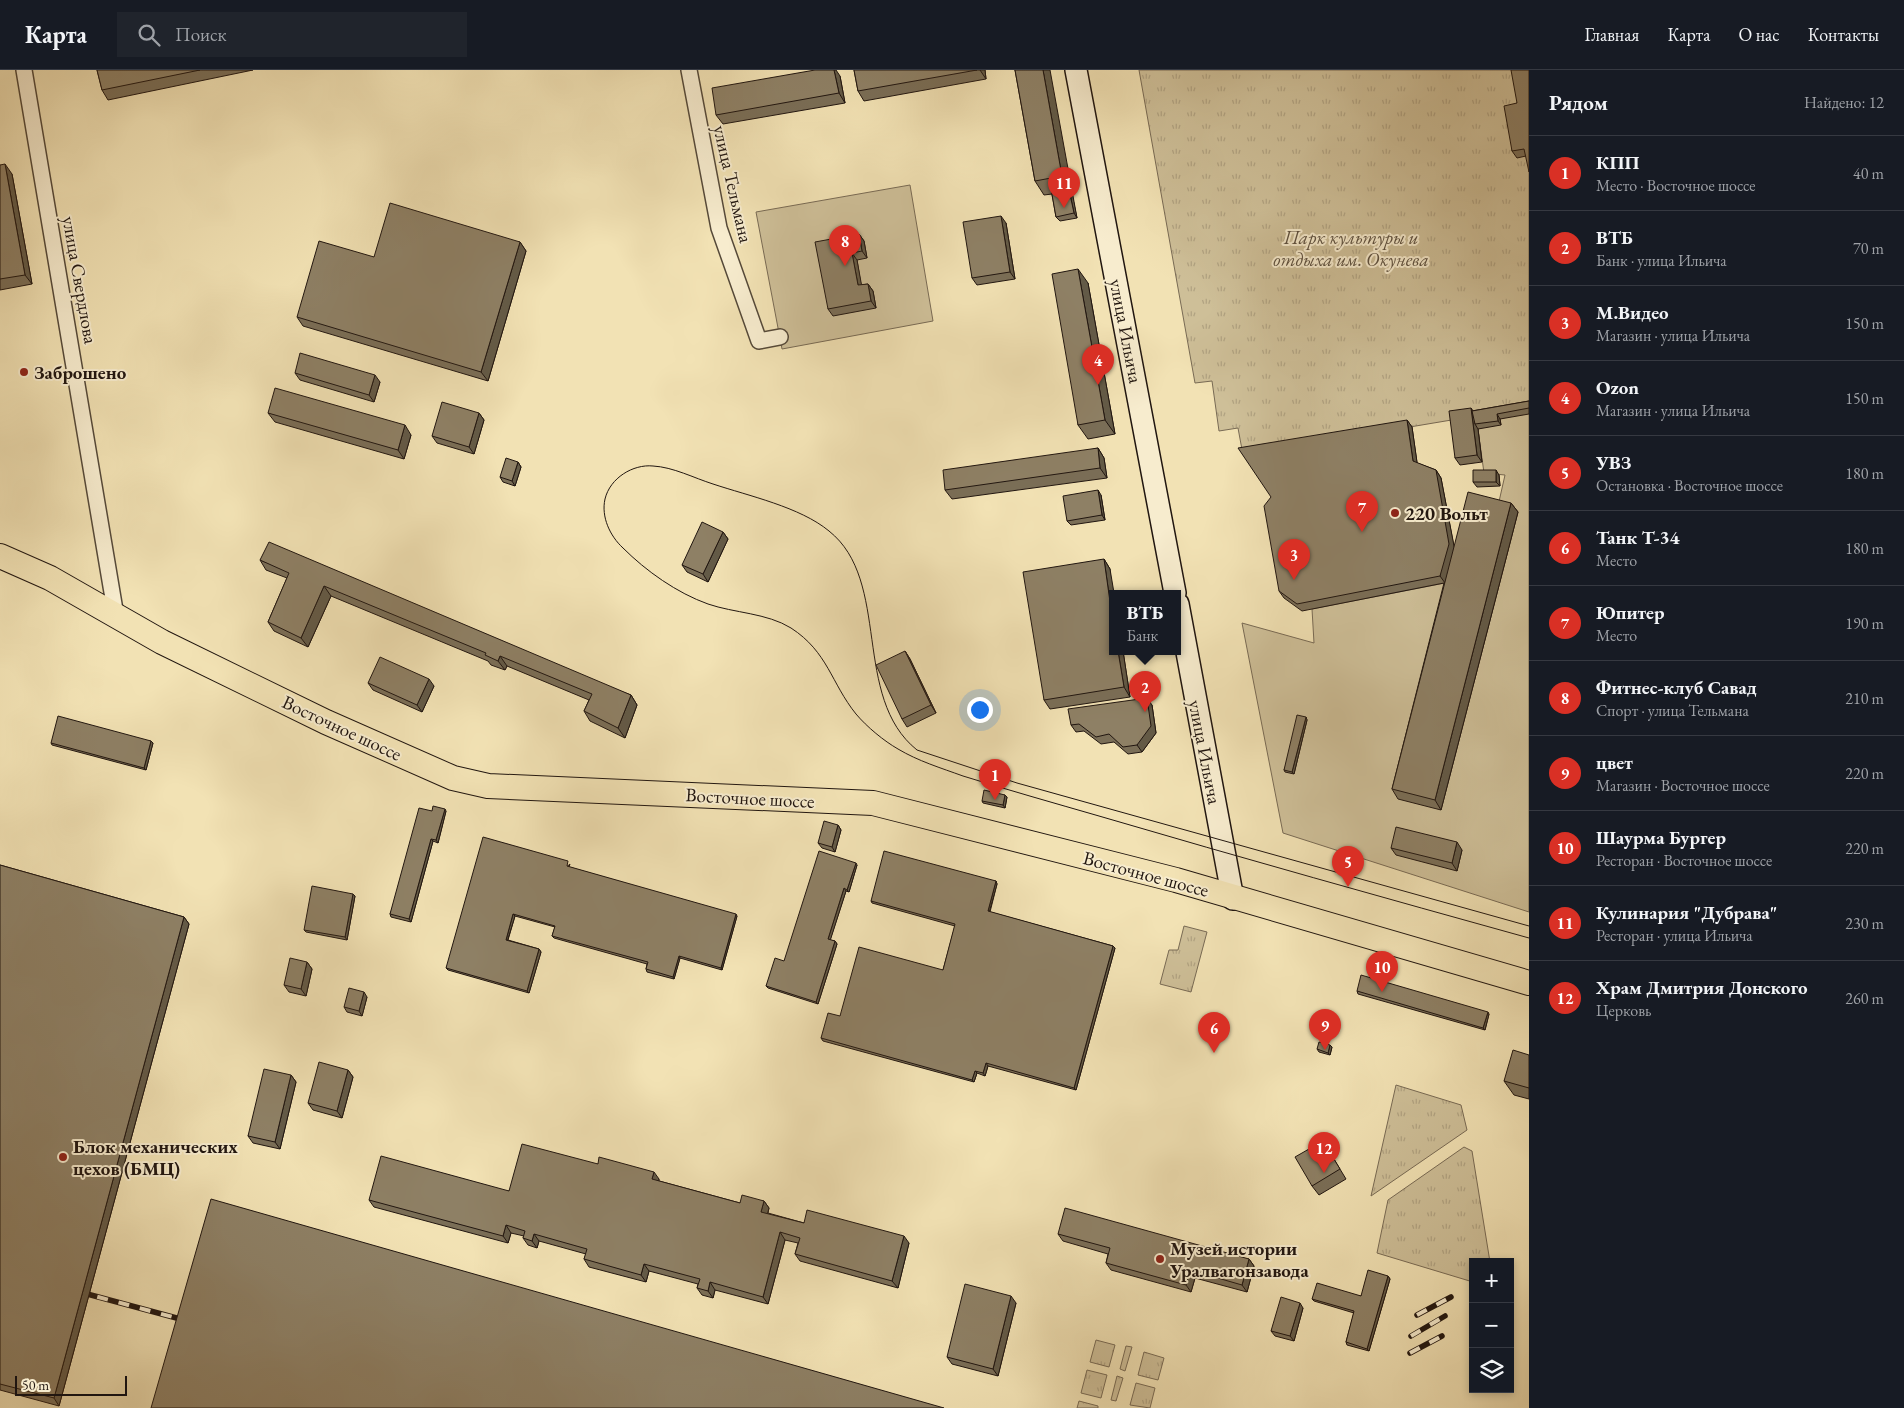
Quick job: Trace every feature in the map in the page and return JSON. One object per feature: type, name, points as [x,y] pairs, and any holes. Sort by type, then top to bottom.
[{"type":"main road","name":"Восточное шоссе","points":[[0,556],[50,578],[162,642],[326,722],[453,778],[488,786],[873,803],[1176,880],[1233,899],[1529,983]]},
{"type":"street","name":"улица Свердлова","points":[[24,70],[116,616]]},
{"type":"street","name":"улица Тельмана","points":[[689,70],[719,228],[759,341],[780,337]]},
{"type":"street","name":"улица Ильича","points":[[1076,70],[1174,590]]},
{"type":"street","name":"улица Ильича","points":[[1181,620],[1233,899]]},
{"type":"green space","name":"Парк культуры и отдыха им. Окунева","points":[[1139,70],[1529,70],[1529,407],[1243,455],[1238,428],[1219,431],[1212,381],[1195,383]]},
{"type":"green space","points":[[910,185],[933,321],[782,349],[756,212]]},
{"type":"green space","points":[[1529,407],[1529,912],[1283,833],[1242,623],[1314,643],[1312,609],[1445,583],[1498,506],[1505,475],[1484,473],[1476,415]]},
{"type":"green space","points":[[1184,926],[1207,932],[1191,992],[1160,984],[1169,950],[1178,950]]},
{"type":"green space","points":[[1396,1085],[1461,1105],[1467,1130],[1371,1196]]},
{"type":"green space","points":[[1464,1147],[1472,1151],[1489,1258],[1469,1258],[1469,1281],[1377,1253],[1388,1200]]},
{"type":"green space","points":[[1096,1340],[1115,1345],[1109,1367],[1090,1362]]},
{"type":"green space","points":[[1126,1346],[1132,1347],[1125,1371],[1120,1369]]},
{"type":"green space","points":[[1144,1352],[1164,1358],[1158,1380],[1138,1375]]},
{"type":"green space","points":[[1087,1370],[1107,1375],[1101,1398],[1081,1393]]},
{"type":"green space","points":[[1117,1376],[1123,1378],[1116,1401],[1111,1400]]},
{"type":"green space","points":[[1136,1383],[1155,1388],[1150,1408],[1130,1405]]},
{"type":"green space","points":[[1079,1401],[1098,1406],[1098,1408],[1077,1408]]},
{"type":"building","points":[[97,70],[200,70],[102,90]]},
{"type":"building","points":[[815,70],[834,70],[839,93],[716,115],[712,88]]},
{"type":"building","points":[[854,70],[977,70],[858,91]]},
{"type":"building","points":[[1015,70],[1043,70],[1062,176],[1035,181]]},
{"type":"building","points":[[1511,70],[1529,70],[1529,172],[1524,149],[1512,151],[1504,106],[1517,103]]},
{"type":"building","points":[[5,164],[25,275],[0,279],[0,165]]},
{"type":"building","points":[[1068,185],[1074,213],[1056,217],[1051,189]]},
{"type":"building","points":[[390,203],[520,242],[481,372],[297,317],[319,241],[374,257]]},
{"type":"building","points":[[1001,216],[1010,272],[972,278],[963,222]]},
{"type":"building","points":[[859,234],[862,251],[852,253],[858,285],[868,284],[871,301],[828,309],[815,242]]},
{"type":"building","points":[[1078,269],[1105,420],[1078,425],[1052,274]]},
{"type":"building","points":[[300,353],[375,375],[369,395],[295,373]]},
{"type":"building","points":[[275,388],[405,425],[398,450],[268,413]]},
{"type":"building","points":[[1529,401],[1529,408],[1497,414],[1498,421],[1475,424],[1472,411]]},
{"type":"building","points":[[442,402],[479,413],[469,447],[432,436]]},
{"type":"building","points":[[1471,408],[1477,455],[1455,458],[1449,411]]},
{"type":"building","points":[[1407,420],[1413,461],[1436,470],[1449,544],[1440,576],[1297,604],[1279,591],[1264,506],[1271,497],[1238,448]]},
{"type":"building","points":[[1098,448],[1100,468],[945,490],[943,470]]},
{"type":"building","points":[[506,458],[518,462],[512,481],[500,477]]},
{"type":"building","points":[[1473,470],[1496,470],[1496,482],[1473,482]]},
{"type":"building","points":[[1098,490],[1102,515],[1067,521],[1063,496]]},
{"type":"building","points":[[1468,492],[1511,503],[1435,800],[1392,789]]},
{"type":"building","points":[[702,522],[723,532],[703,574],[682,565]]},
{"type":"building","points":[[269,542],[631,695],[618,728],[584,711],[592,694],[500,656],[498,661],[485,655],[486,653],[324,586],[301,638],[268,622],[289,573],[260,560]]},
{"type":"building","points":[[1104,559],[1109,595],[1109,655],[1119,655],[1124,687],[1044,700],[1023,572]]},
{"type":"building","points":[[905,651],[931,705],[902,719],[876,665]]},
{"type":"building","points":[[380,657],[429,679],[417,705],[368,683]]},
{"type":"building","points":[[1147,698],[1151,726],[1137,745],[1123,747],[1109,734],[1096,737],[1079,724],[1071,725],[1068,709]]},
{"type":"building","points":[[1297,715],[1306,717],[1292,772],[1284,770]]},
{"type":"building","points":[[58,716],[151,741],[144,768],[51,743]]},
{"type":"building","points":[[984,790],[1005,795],[1003,805],[982,801]]},
{"type":"building","points":[[433,806],[445,809],[436,840],[431,839],[409,919],[390,914],[419,808],[432,811]]},
{"type":"building","points":[[824,821],[838,825],[832,847],[818,843]]},
{"type":"building","points":[[1396,827],[1457,842],[1452,863],[1391,848]]},
{"type":"building","points":[[483,837],[568,861],[567,866],[736,914],[721,968],[679,956],[673,977],[646,969],[648,962],[552,936],[555,926],[513,914],[506,940],[539,949],[527,991],[446,968]]},
{"type":"building","points":[[819,851],[856,863],[847,890],[844,888],[828,939],[835,941],[816,1002],[766,986],[775,958],[784,961]]},
{"type":"building","points":[[884,851],[996,881],[988,911],[1113,946],[1074,1088],[986,1063],[983,1073],[975,1071],[972,1080],[821,1038],[828,1013],[840,1016],[859,947],[943,970],[955,924],[871,901]]},
{"type":"building","name":"Блок механических цехов (БМЦ)","points":[[0,865],[184,917],[54,1398],[0,1384]]},
{"type":"building","points":[[312,886],[353,894],[345,937],[304,930]]},
{"type":"building","points":[[290,958],[307,962],[301,989],[284,985]]},
{"type":"building","points":[[1361,975],[1488,1012],[1483,1028],[1357,991]]},
{"type":"building","points":[[349,988],[364,992],[359,1011],[344,1007]]},
{"type":"building","points":[[1319,1042],[1330,1045],[1328,1053],[1317,1049]]},
{"type":"building","points":[[1513,1050],[1529,1055],[1529,1088],[1504,1081]]},
{"type":"building","points":[[319,1062],[348,1070],[337,1111],[308,1103]]},
{"type":"building","points":[[264,1069],[291,1075],[275,1142],[248,1136]]},
{"type":"building","points":[[1323,1141],[1340,1169],[1312,1186],[1295,1157]]},
{"type":"building","points":[[522,1144],[598,1164],[599,1157],[654,1172],[652,1179],[740,1203],[742,1195],[764,1201],[761,1212],[804,1223],[807,1210],[904,1236],[892,1281],[795,1254],[800,1238],[780,1232],[763,1297],[710,1282],[708,1291],[697,1288],[700,1279],[644,1264],[641,1275],[584,1259],[587,1249],[534,1234],[532,1241],[523,1238],[525,1231],[506,1225],[503,1236],[369,1200],[381,1156],[509,1191]]},
{"type":"building","points":[[211,1199],[944,1408],[151,1408]]},
{"type":"building","points":[[1065,1208],[1249,1259],[1242,1285],[1190,1270],[1186,1285],[1106,1263],[1110,1248],[1058,1234]]},
{"type":"building","points":[[1368,1270],[1388,1276],[1367,1349],[1346,1342],[1354,1311],[1312,1299],[1317,1283],[1361,1296]]},
{"type":"building","points":[[965,1284],[1011,1296],[993,1369],[947,1357]]},
{"type":"building","points":[[1281,1297],[1300,1303],[1290,1336],[1271,1331]]},
{"type":"tram line","points":[[1529,926],[1017,783],[917,750],[897,727],[884,700],[860,579],[848,553],[829,531],[804,515],[789,509],[661,467],[645,466],[630,470],[617,479],[608,491],[604,506],[608,526],[618,543],[632,557],[662,580],[696,599],[718,607],[772,619],[791,628],[813,647],[860,719],[887,742],[914,757],[963,776],[1260,863],[1529,938]]},
{"type":"railway","points":[[76,1291],[184,1320]]},
{"type":"railway","points":[[1417,1315],[1451,1297]]},
{"type":"railway","points":[[1411,1336],[1445,1316]]},
{"type":"railway","points":[[1410,1353],[1442,1336]]},
{"type":"place","name":"Кулинария \"Дубрава\"","points":[[1064,208]]},
{"type":"place","name":"Фитнес-клуб Савад","points":[[845,266]]},
{"type":"place","name":"Заброшено","points":[[24,372]]},
{"type":"place","name":"Ozon","points":[[1098,385]]},
{"type":"place","name":"220 Вольт","points":[[1395,513]]},
{"type":"place","name":"Юпитер","points":[[1362,532]]},
{"type":"place","name":"М.Видео","points":[[1294,580]]},
{"type":"place","name":"ВТБ","points":[[1145,712]]},
{"type":"place","name":"КПП","points":[[995,800]]},
{"type":"place","name":"УВЗ","points":[[1348,887]]},
{"type":"place","name":"Шаурма Бургер","points":[[1382,992]]},
{"type":"place","name":"цвет","points":[[1325,1050]]},
{"type":"place","name":"Танк Т-34","points":[[1214,1053]]},
{"type":"place","name":"Блок механических цехов (БМЦ)","points":[[63,1157]]},
{"type":"place","name":"Храм Дмитрия Донского","points":[[1324,1173]]},
{"type":"place","name":"Музей истории Уралвагонзавода","points":[[1160,1259]]}]
